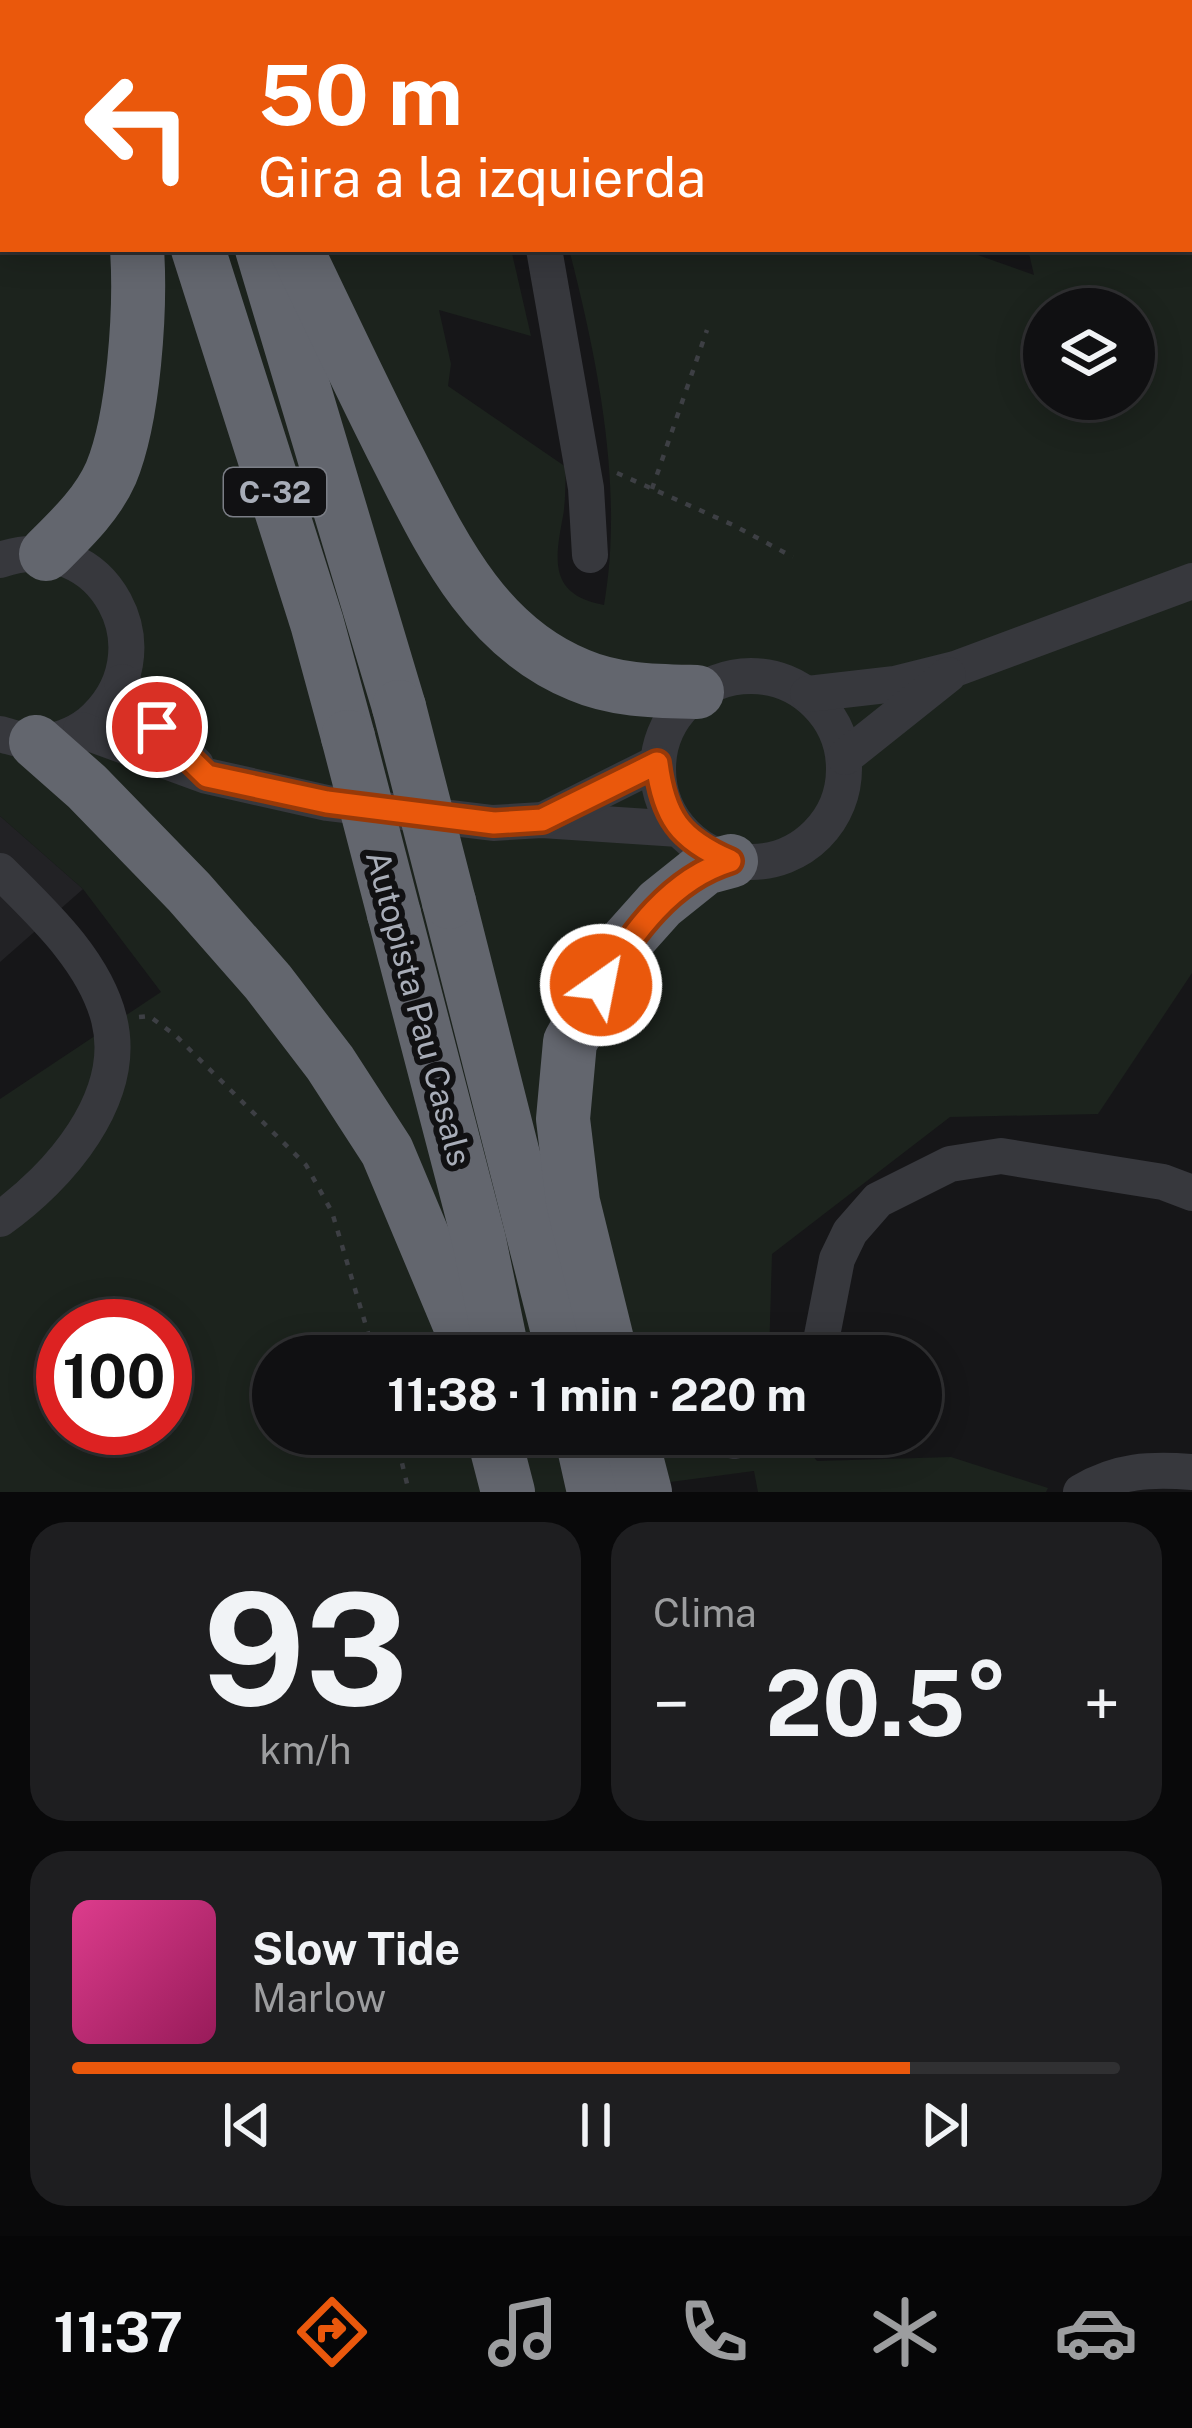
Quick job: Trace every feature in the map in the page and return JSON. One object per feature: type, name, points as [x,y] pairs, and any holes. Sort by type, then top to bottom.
[{"type":"highway","points":[[23,557],[84,516],[110,475],[133,360],[137,252]]},
{"type":"highway","name":"Autopista Pau Casals","points":[[200,252],[317,623],[479,1240],[499,1335]]},
{"type":"highway","name":"Autopista Pau Casals","points":[[263,252],[399,707],[559,1335]]},
{"type":"highway","points":[[297,252],[453,566],[505,628],[579,675],[641,690],[697,692]]},
{"type":"highway","points":[[39,736],[189,892],[268,982],[330,1063],[387,1151],[464,1335]]},
{"type":"highway","points":[[606,1335],[573,1202],[563,1119],[570,1042],[626,942],[660,904],[705,868],[730,861]]},
{"type":"highway","points":[[498,1455],[508,1492]]},
{"type":"highway","points":[[523,1455],[530,1492]]},
{"type":"highway","points":[[586,1455],[594,1492]]},
{"type":"highway","points":[[635,1455],[645,1492]]},
{"type":"street","points":[[545,252],[580,453],[590,555]]},
{"type":"street","points":[[23,557],[79,565],[105,586],[122,615],[128,649],[122,682],[106,710],[39,736]]},
{"type":"street","points":[[808,694],[895,683],[955,669],[1192,581]]},
{"type":"street","points":[[844,757],[955,669]]},
{"type":"street","points":[[733,676],[773,677],[808,694],[833,722],[844,757],[842,793],[827,825],[800,849],[766,862],[730,861],[702,849],[679,829],[662,798],[657,763],[669,722],[697,692],[733,676]]},
{"type":"street","points":[[122,682],[157,727],[207,776]]},
{"type":"street","points":[[39,736],[327,802],[494,823],[542,820],[679,829]]},
{"type":"street","points":[[542,820],[657,763]]},
{"type":"street","points":[[0,871],[67,942],[110,1018],[108,1075],[80,1143],[46,1184],[0,1219]]},
{"type":"street","points":[[822,1335],[837,1259],[850,1232],[878,1200],[950,1164],[1001,1156],[1163,1182],[1192,1193]]},
{"type":"street","points":[[1081,1492],[1099,1481],[1140,1469],[1192,1472]]},
{"type":"path","points":[[652,490],[707,331]]},
{"type":"path","points":[[580,453],[793,557]]},
{"type":"path","points":[[110,1018],[149,1016],[175,1035],[305,1165],[332,1213],[369,1335]]},
{"type":"path","points":[[399,1455],[409,1492]]},
{"type":"shaded area","points":[[0,252],[512,252],[531,336],[439,310],[451,364],[448,386],[566,467],[559,573],[573,593],[604,605],[611,516],[605,426],[570,252],[969,252],[1034,275],[1029,252],[1192,252],[1192,973],[1098,1114],[950,1117],[772,1254],[770,1335],[252,1335],[252,1455],[812,1455],[817,1461],[951,1457],[1048,1488],[1046,1492],[758,1492],[754,1471],[594,1492],[0,1492],[0,1099],[161,992],[83,889],[0,816]]},
{"type":"shaded area","points":[[0,816],[83,889],[0,962]]},
{"type":"route","points":[[157,727],[207,776],[327,802],[494,823],[542,820],[657,763],[662,798],[679,829],[702,849],[730,861],[705,868],[660,904],[626,942],[601,985]]}]
